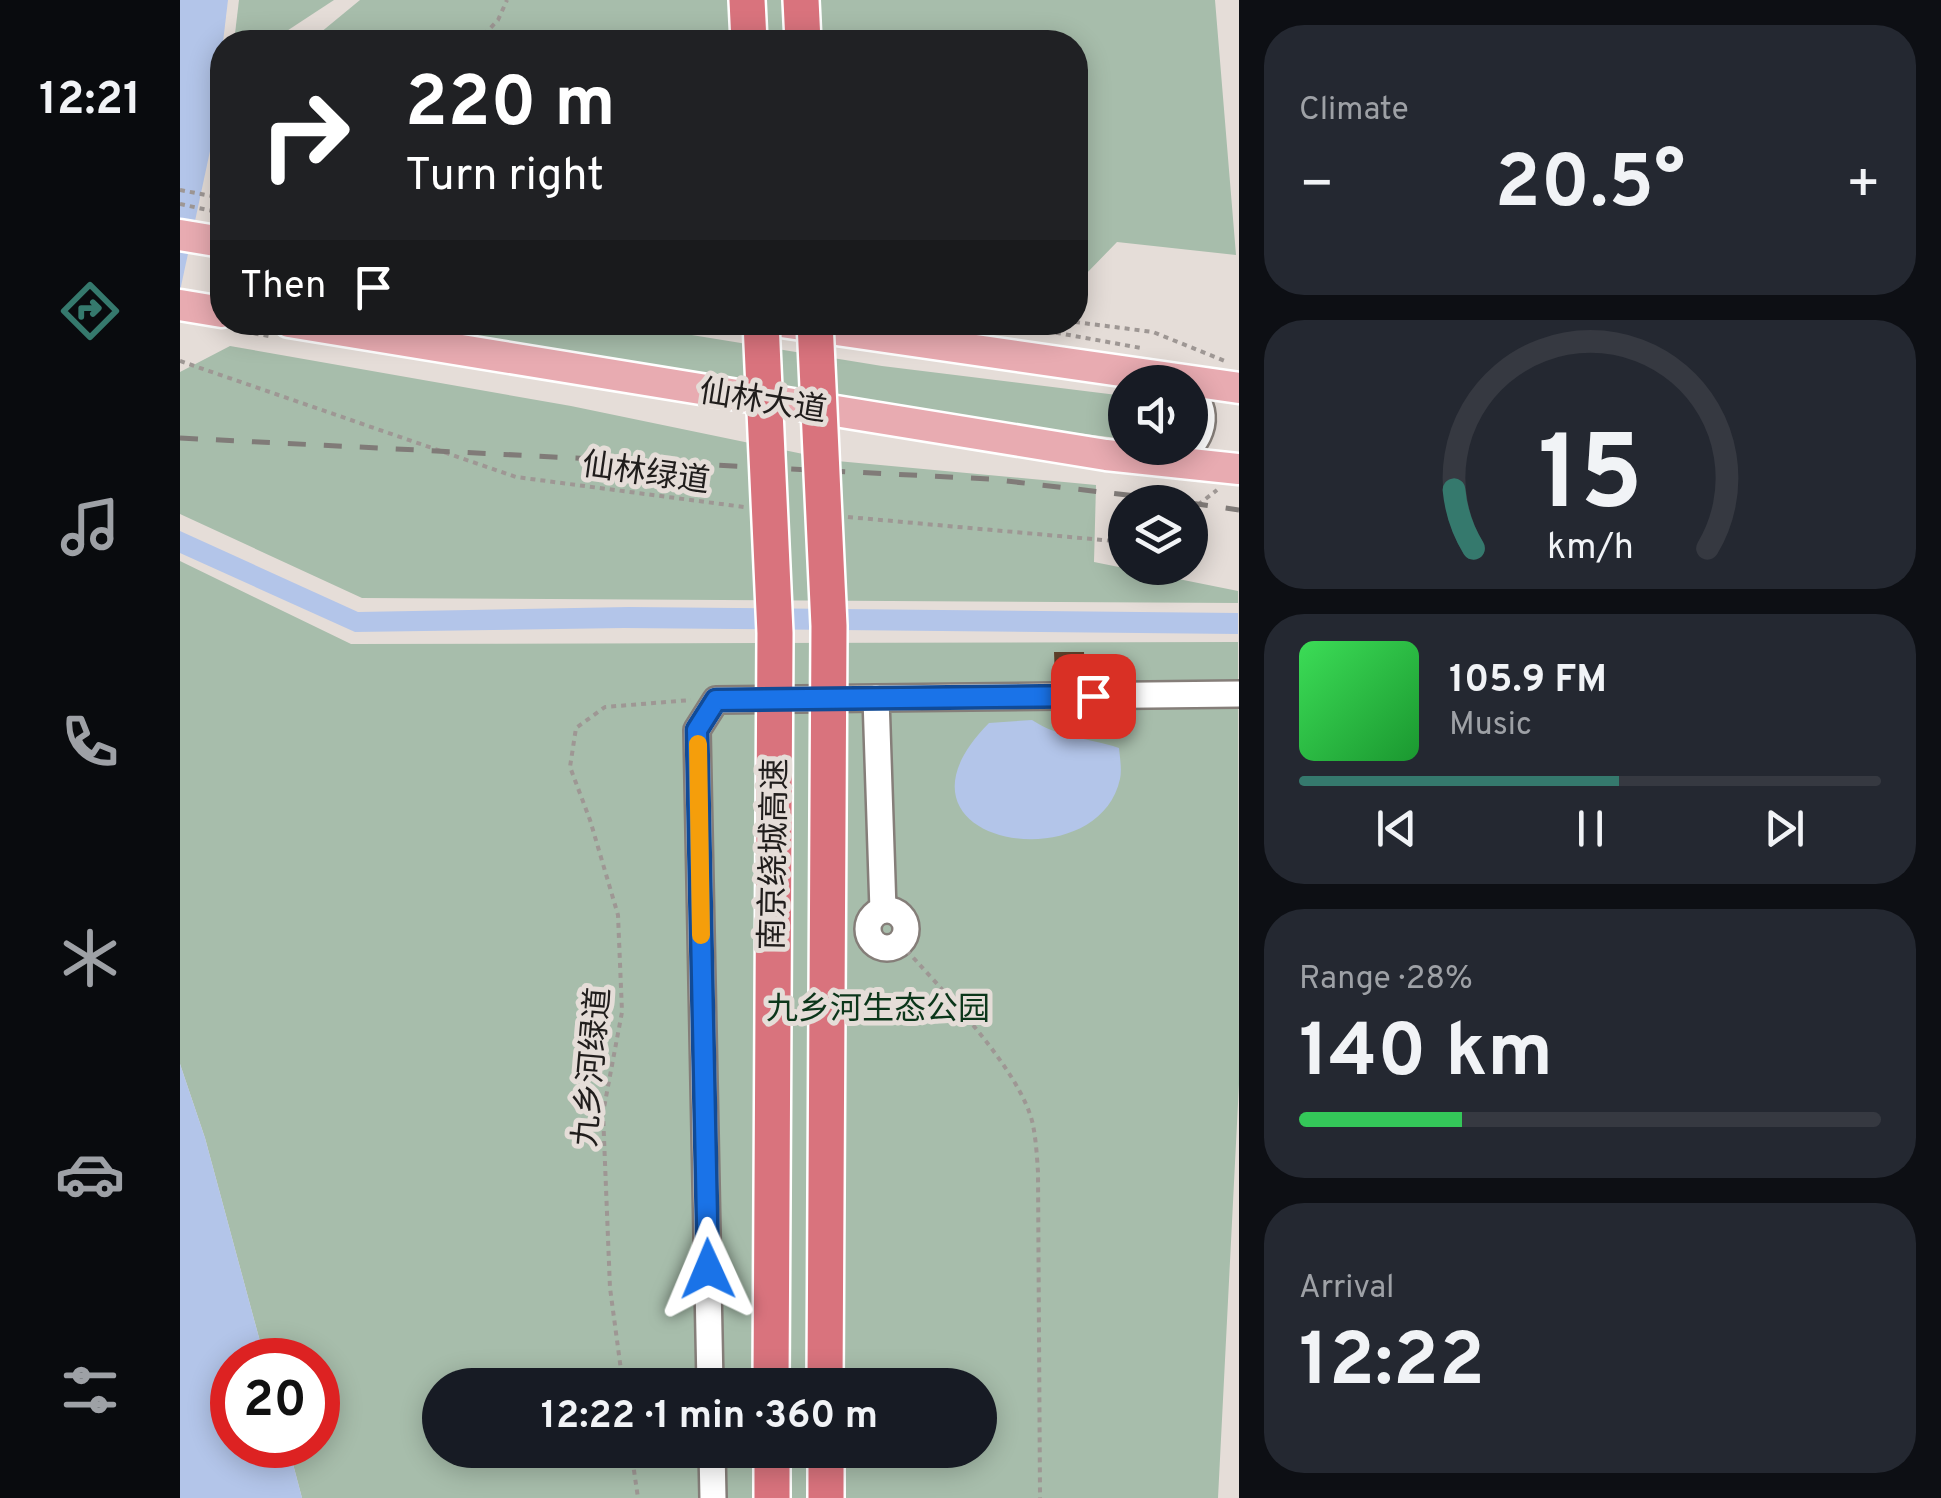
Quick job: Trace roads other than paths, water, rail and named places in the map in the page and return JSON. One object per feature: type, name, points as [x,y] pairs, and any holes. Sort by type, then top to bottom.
[{"type":"highway","points":[[747,0],[748,30]]},
{"type":"highway","points":[[802,0],[803,30]]},
{"type":"highway","name":"南京绕城高速","points":[[762,335],[775,632],[771,1368]]},
{"type":"highway","name":"南京绕城高速","points":[[816,335],[829,626],[825,1368]]},
{"type":"highway","points":[[772,1468],[772,1498]]},
{"type":"highway","points":[[826,1468],[826,1498]]},
{"type":"main road","points":[[184,305],[210,310]]},
{"type":"main road","name":"仙林大道","points":[[368,335],[1108,456]]},
{"type":"main road","points":[[876,335],[1108,367]]},
{"type":"main road","points":[[1208,377],[1236,376]]},
{"type":"main road","name":"仙林大道","points":[[1180,465],[1228,480]]},
{"type":"lane","points":[[710,1368],[697,730],[716,700],[1238,694]]},
{"type":"lane","points":[[876,698],[883,910],[895,911],[904,920],[906,932],[900,942]]},
{"type":"lane","points":[[712,1468],[712,1498]]},
{"type":"water","points":[[180,0],[228,0],[224,30],[210,30],[210,151],[180,291]]},
{"type":"water","points":[[180,531],[358,612],[629,607],[1238,613],[1238,634],[624,628],[355,632],[180,553]]},
{"type":"water","points":[[1032,720],[1064,734],[1119,748],[1120,779],[1103,812],[1073,831],[1037,839],[1001,835],[972,821],[956,797],[960,764],[989,723]]},
{"type":"water","points":[[180,1064],[205,1138],[259,1338],[210,1338],[210,1468],[294,1468],[302,1498],[180,1498]]},
{"type":"railway","points":[[180,438],[989,479],[1108,493]]},
{"type":"railway","points":[[1208,506],[1239,510]]},
{"type":"park label","name":"九乡河生态公园","points":[[878,1008]]}]
